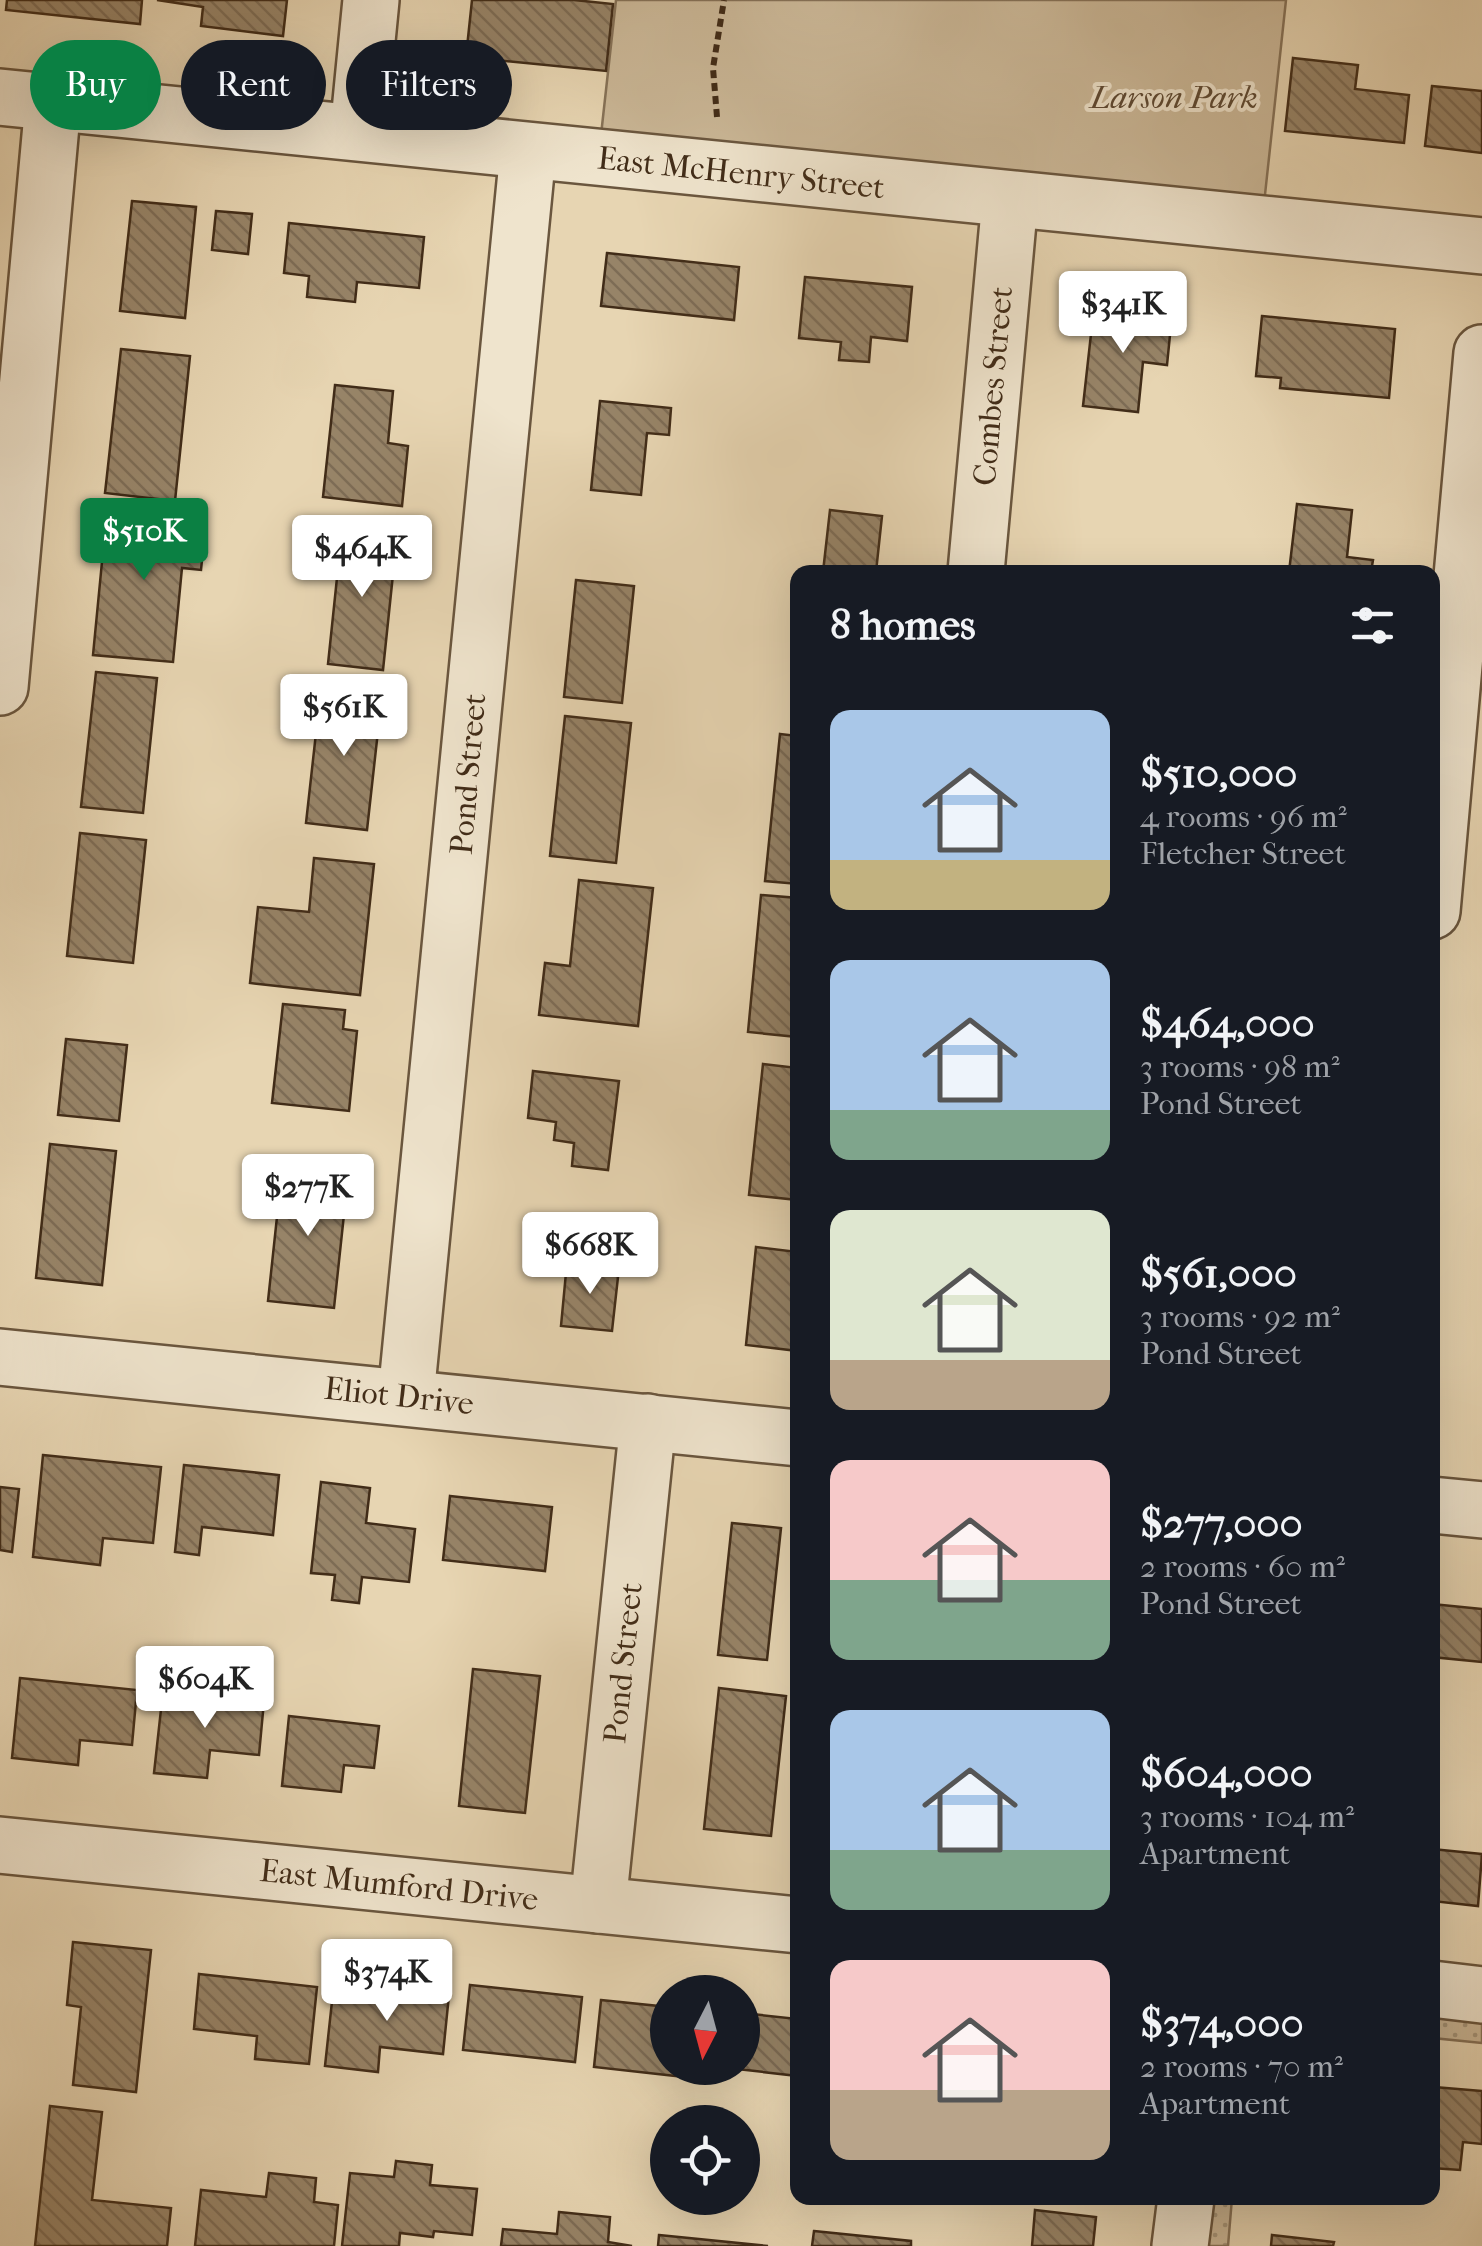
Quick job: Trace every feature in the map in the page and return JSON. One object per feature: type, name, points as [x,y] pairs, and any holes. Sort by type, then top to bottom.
[{"type":"street","points":[[358,132],[371,0]]},
{"type":"street","name":"East McHenry Street","points":[[0,98],[30,101]]},
{"type":"street","name":"East McHenry Street","points":[[161,113],[1482,246]]},
{"type":"street","points":[[0,687],[51,130]]},
{"type":"street","name":"Pond Street","points":[[406,1396],[528,152]]},
{"type":"street","name":"Combes Street","points":[[977,565],[1010,200]]},
{"type":"street","points":[[1440,822],[1482,353]]},
{"type":"street","name":"Eliot Drive","points":[[0,1357],[790,1437]]},
{"type":"street","name":"Pond Street","points":[[598,1905],[648,1422]]},
{"type":"street","points":[[1440,1505],[1482,1510]]},
{"type":"street","name":"East Mumford Drive","points":[[0,1845],[790,1924]]},
{"type":"street","points":[[1440,1990],[1482,1995]]},
{"type":"street","points":[[1180,2246],[1185,2205]]},
{"type":"path","points":[[716,118],[713,68],[724,0]]},
{"type":"green space","name":"Larson Park","points":[[616,0],[1286,0],[1264,204],[601,135]]},
{"type":"green space","points":[[1440,2016],[1482,2020],[1482,2043],[1440,2039]]},
{"type":"green space","points":[[1202,2205],[1231,2205],[1228,2246],[1198,2246]]},
{"type":"building","points":[[7,0],[142,0],[140,24],[6,10]]},
{"type":"building","points":[[157,0],[287,0],[283,36],[201,26],[203,7]]},
{"type":"building","points":[[472,0],[613,4],[606,71],[512,62],[512,40],[468,40]]},
{"type":"building","points":[[1293,58],[1358,65],[1355,89],[1409,95],[1404,143],[1285,131]]},
{"type":"building","points":[[1432,86],[1482,91],[1482,153],[1425,146]]},
{"type":"building","points":[[132,201],[196,207],[185,318],[120,311]]},
{"type":"building","points":[[216,211],[252,214],[248,254],[212,250]]},
{"type":"building","points":[[289,223],[424,237],[419,288],[357,282],[355,302],[307,297],[309,276],[284,273]]},
{"type":"building","points":[[607,253],[739,267],[734,320],[601,306]]},
{"type":"building","points":[[805,277],[912,287],[907,341],[871,337],[869,362],[839,360],[841,342],[799,338]]},
{"type":"building","points":[[1094,307],[1172,315],[1167,365],[1143,362],[1138,412],[1083,406]]},
{"type":"building","points":[[1262,316],[1395,329],[1389,398],[1280,388],[1281,378],[1256,376]]},
{"type":"building","points":[[121,349],[190,356],[175,501],[105,493]]},
{"type":"building","points":[[335,385],[393,391],[388,443],[408,446],[402,506],[323,497]]},
{"type":"building","points":[[600,401],[671,408],[669,435],[647,433],[641,495],[591,490]]},
{"type":"building","points":[[1297,504],[1352,510],[1347,557],[1373,560],[1372,565],[1290,565]]},
{"type":"building","points":[[107,510],[206,520],[201,570],[182,568],[173,662],[93,655]]},
{"type":"building","points":[[830,510],[882,516],[877,565],[824,565]]},
{"type":"building","points":[[342,530],[397,536],[383,670],[328,664]]},
{"type":"building","points":[[576,580],[634,586],[622,703],[564,697]]},
{"type":"building","points":[[96,672],[157,678],[143,813],[81,807]]},
{"type":"building","points":[[321,688],[382,695],[367,830],[306,823]]},
{"type":"building","points":[[565,716],[631,723],[616,863],[550,856]]},
{"type":"building","points":[[780,734],[790,735],[790,883],[765,881]]},
{"type":"building","points":[[80,833],[146,840],[133,963],[67,956]]},
{"type":"building","points":[[314,858],[374,864],[360,995],[250,983],[258,907],[309,912]]},
{"type":"building","points":[[579,880],[653,888],[638,1026],[539,1015],[545,963],[570,966]]},
{"type":"building","points":[[761,895],[790,897],[790,1036],[748,1032]]},
{"type":"building","points":[[283,1004],[345,1010],[343,1029],[357,1031],[349,1111],[272,1103]]},
{"type":"building","points":[[66,1039],[127,1045],[119,1121],[58,1115]]},
{"type":"building","points":[[763,1064],[790,1067],[790,1199],[749,1195]]},
{"type":"building","points":[[533,1071],[619,1081],[608,1170],[572,1166],[574,1143],[554,1140],[556,1122],[528,1118]]},
{"type":"building","points":[[50,1144],[116,1151],[102,1285],[36,1278]]},
{"type":"building","points":[[282,1170],[348,1177],[334,1308],[268,1301]]},
{"type":"building","points":[[756,1247],[790,1251],[790,1350],[746,1345]]},
{"type":"building","points":[[567,1262],[619,1268],[612,1331],[561,1326]]},
{"type":"building","points":[[43,1455],[161,1467],[153,1543],[103,1538],[100,1565],[33,1557]]},
{"type":"building","points":[[184,1465],[279,1475],[273,1535],[202,1527],[199,1555],[175,1552]]},
{"type":"building","points":[[321,1482],[370,1488],[366,1523],[415,1529],[409,1582],[362,1577],[359,1603],[332,1600],[335,1575],[311,1573]]},
{"type":"building","points":[[0,1487],[19,1489],[12,1552],[0,1550]]},
{"type":"building","points":[[450,1496],[552,1507],[545,1571],[443,1560]]},
{"type":"building","points":[[732,1523],[781,1528],[767,1660],[718,1655]]},
{"type":"building","points":[[1440,1605],[1482,1609],[1482,1662],[1440,1658]]},
{"type":"building","points":[[473,1669],[540,1676],[525,1813],[459,1806]]},
{"type":"building","points":[[20,1678],[137,1690],[132,1745],[80,1740],[78,1765],[12,1758]]},
{"type":"building","points":[[719,1688],[786,1696],[771,1836],[704,1829]]},
{"type":"building","points":[[163,1691],[264,1701],[259,1755],[210,1750],[207,1778],[154,1773]]},
{"type":"building","points":[[289,1716],[379,1726],[374,1768],[344,1765],[341,1792],[282,1786]]},
{"type":"building","points":[[1440,1850],[1482,1854],[1478,1906],[1440,1902]]},
{"type":"building","points":[[73,1942],[151,1950],[136,2092],[73,2085],[81,2007],[67,2005]]},
{"type":"building","points":[[199,1974],[317,1987],[309,2064],[255,2059],[257,2036],[194,2029]]},
{"type":"building","points":[[395,1979],[450,1985],[443,2054],[380,2047],[378,2072],[325,2066],[333,1992],[393,1998]]},
{"type":"building","points":[[470,1985],[582,1997],[575,2062],[463,2050]]},
{"type":"building","points":[[601,2000],[650,2005],[650,2073],[594,2067]]},
{"type":"building","points":[[760,2015],[790,2018],[790,2075],[760,2072]]},
{"type":"building","points":[[1440,2088],[1482,2091],[1482,2144],[1463,2142],[1460,2170],[1440,2169]]},
{"type":"building","points":[[50,2106],[102,2112],[92,2200],[171,2208],[167,2246],[35,2246]]},
{"type":"building","points":[[396,2161],[432,2165],[430,2185],[477,2189],[472,2235],[434,2231],[433,2237],[400,2233],[399,2246],[342,2246],[350,2173],[394,2177]]},
{"type":"building","points":[[269,2173],[316,2178],[314,2202],[338,2205],[334,2246],[195,2246],[201,2190],[266,2197]]},
{"type":"building","points":[[1035,2210],[1096,2217],[1093,2246],[1032,2246]]},
{"type":"building","points":[[559,2212],[610,2217],[608,2242],[632,2246],[501,2246],[503,2229],[557,2234]]},
{"type":"building","points":[[814,2231],[911,2241],[911,2246],[812,2246]]},
{"type":"building","points":[[659,2235],[768,2246],[658,2246]]},
{"type":"building","points":[[1272,2235],[1334,2242],[1333,2246],[1271,2246]]}]
